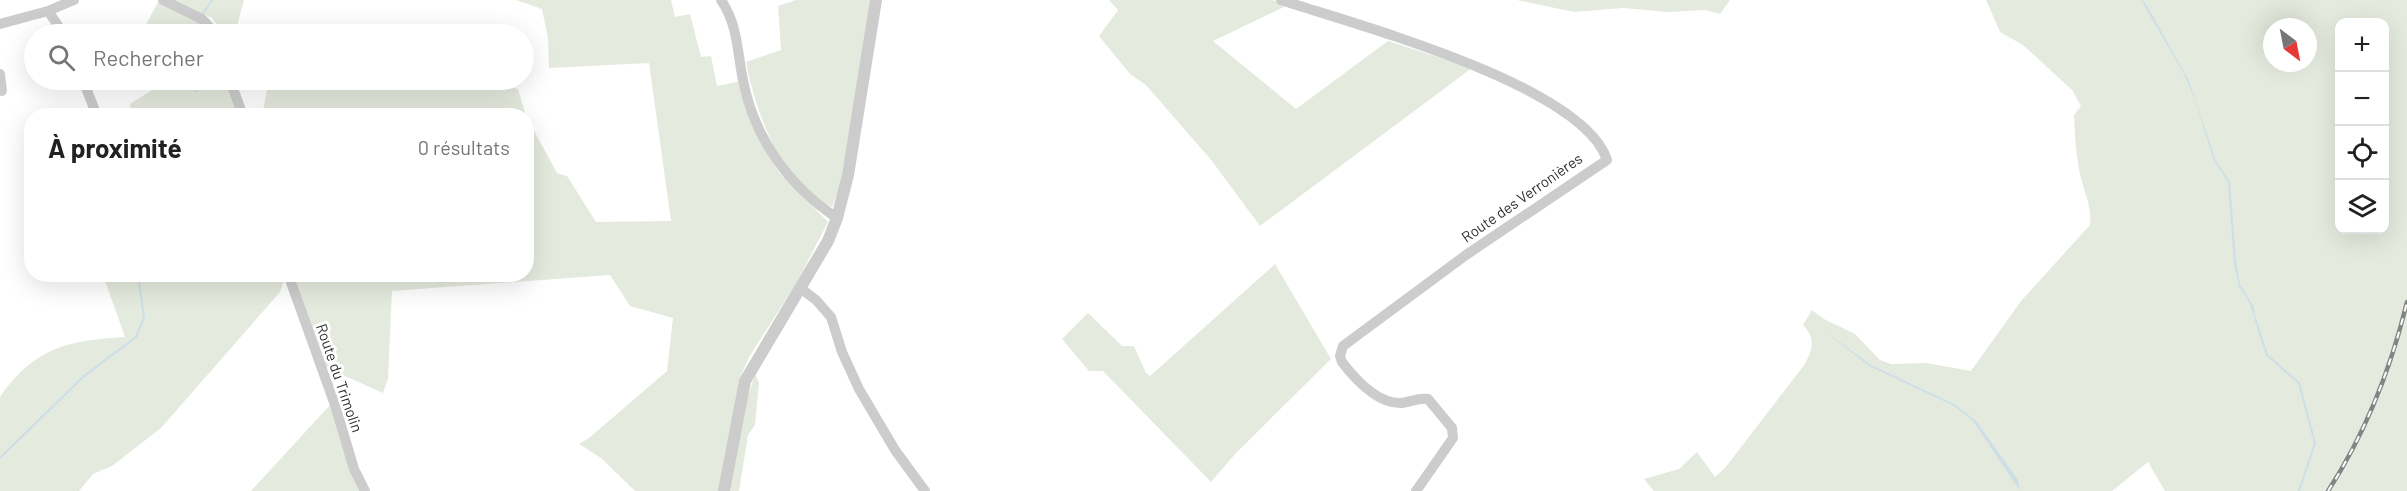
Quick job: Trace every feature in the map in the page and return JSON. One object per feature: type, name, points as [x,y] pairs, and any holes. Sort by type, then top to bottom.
[{"type":"street","points":[[0,24],[48,11],[74,0]]},
{"type":"street","points":[[163,0],[206,24]]},
{"type":"street","points":[[722,0],[733,19],[744,84],[768,146],[793,183],[837,218]]},
{"type":"street","points":[[724,491],[742,391],[759,354],[828,241],[837,218],[848,175],[876,0]]},
{"type":"street","name":"Route des Verronières","points":[[1281,0],[1471,63],[1541,96],[1566,111],[1590,132],[1601,146],[1607,159],[1466,255],[1343,346],[1340,356],[1342,362],[1376,395],[1401,403],[1419,398],[1428,399],[1452,428],[1453,438],[1416,491]]},
{"type":"street","points":[[48,11],[57,24]]},
{"type":"street","points":[[0,74],[2,91]]},
{"type":"street","points":[[87,90],[94,108]]},
{"type":"street","points":[[234,90],[240,108]]},
{"type":"street","name":"Route du Trimolin","points":[[291,282],[335,405],[354,469],[365,491]]},
{"type":"street","points":[[800,288],[816,300],[831,317],[845,360],[865,399],[895,450],[925,491]]},
{"type":"shaded area","points":[[171,0],[244,0],[238,24],[216,24],[212,18]]},
{"type":"shaded area","points":[[516,0],[671,0],[675,17],[690,14],[701,57],[711,56],[717,86],[741,81],[770,158],[779,172],[828,222],[797,282],[749,357],[739,380],[720,491],[635,491],[601,458],[579,444],[667,371],[673,318],[630,306],[610,275],[534,281],[534,131],[557,173],[567,176],[596,222],[671,221],[649,63],[549,68],[548,38],[542,9]]},
{"type":"shaded area","points":[[796,0],[870,0],[850,131],[839,190],[832,207],[814,197],[785,165],[764,124],[746,62],[781,50],[778,6]]},
{"type":"shaded area","points":[[1109,0],[1272,0],[1288,5],[1213,41],[1296,109],[1388,41],[1472,68],[1260,226],[1212,161],[1146,85],[1130,74],[1099,36],[1118,10]]},
{"type":"shaded area","points":[[1517,0],[1730,0],[1720,14],[1705,10],[1669,12],[1623,8],[1574,12]]},
{"type":"shaded area","points":[[1986,0],[2407,0],[2407,491],[2165,491],[2148,462],[2112,491],[1654,491],[1644,479],[1679,469],[1697,452],[1715,477],[1725,468],[1805,364],[1812,344],[1810,335],[1803,325],[1812,310],[1824,319],[1855,334],[1880,360],[1891,364],[1926,363],[1971,371],[2021,301],[2090,225],[2089,207],[2079,170],[2075,139],[2074,115],[2081,106],[2072,90],[2023,45],[2000,32]]},
{"type":"shaded area","points":[[2141,0],[2146,4],[2189,81],[2216,161],[2230,182],[2236,262],[2240,284],[2254,307],[2255,318],[2247,298],[2239,287],[2234,264],[2228,182],[2214,161],[2196,103],[2184,74]]},
{"type":"shaded area","points":[[158,2],[200,24],[146,24]]},
{"type":"shaded area","points":[[152,90],[229,90],[236,108],[131,108],[130,104]]},
{"type":"shaded area","points":[[267,90],[518,90],[524,108],[263,108]]},
{"type":"shaded area","points":[[1275,264],[1331,359],[1236,453],[1211,482],[1103,371],[1089,371],[1062,339],[1088,313],[1122,346],[1134,346],[1146,373],[1150,376]]},
{"type":"shaded area","points":[[105,282],[283,282],[280,292],[161,428],[112,466],[93,474],[79,491],[0,491],[0,397],[13,380],[39,357],[54,350],[86,341],[125,337]]},
{"type":"shaded area","points":[[295,282],[515,282],[392,291],[388,379],[383,393],[325,367]]},
{"type":"shaded area","points":[[1819,327],[1871,365],[1956,405],[1977,422],[2018,480],[2020,491],[1973,421],[1954,406],[1869,366]]},
{"type":"shaded area","points":[[755,374],[759,383],[755,425],[748,435],[739,491],[730,491],[747,400]]},
{"type":"shaded area","points":[[330,405],[359,491],[251,491]]},
{"type":"waterway","points":[[202,15],[212,0]]},
{"type":"waterway","points":[[197,24],[199,20]]},
{"type":"waterway","points":[[0,458],[84,376],[136,337],[144,318],[139,282]]},
{"type":"waterway","points":[[2255,318],[2267,355],[2299,383],[2315,443],[2299,491]]},
{"type":"railway","points":[[2328,491],[2365,424],[2385,376],[2407,302]]}]
